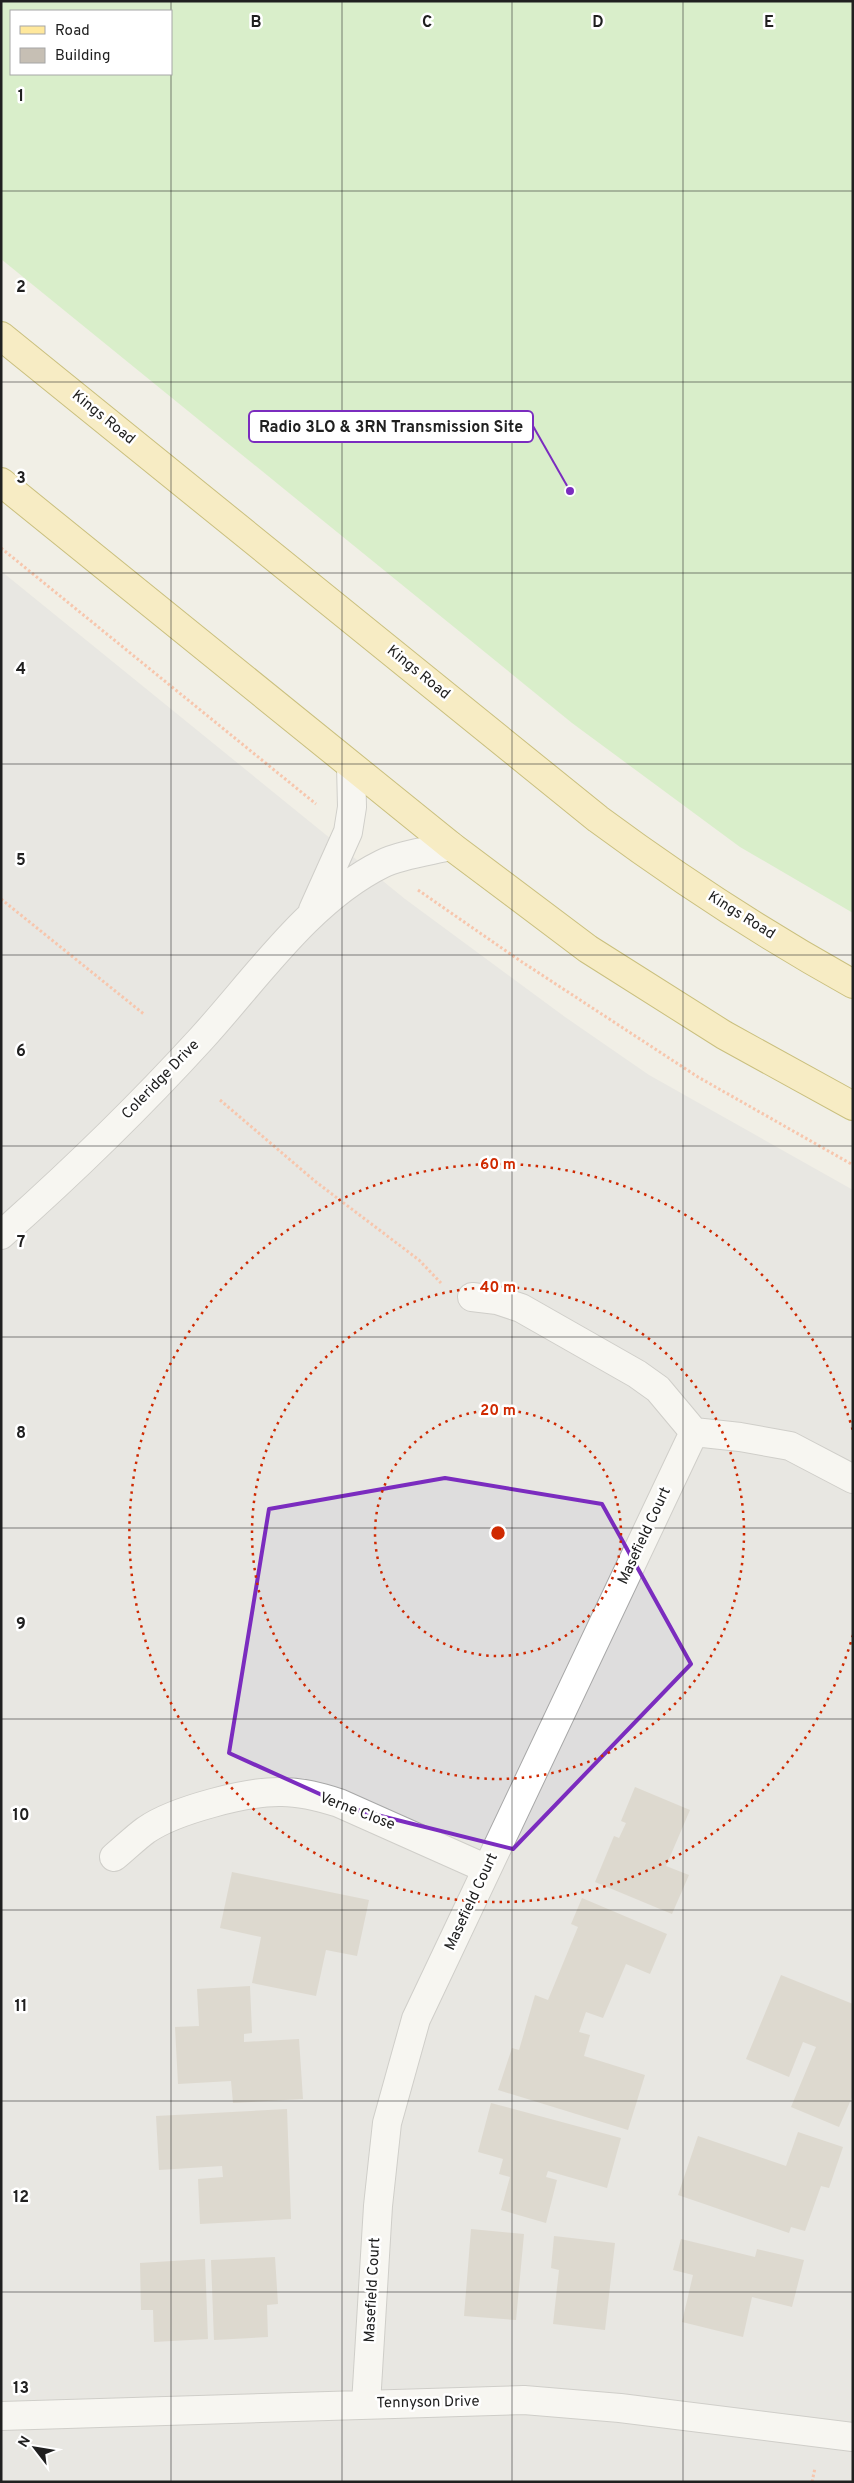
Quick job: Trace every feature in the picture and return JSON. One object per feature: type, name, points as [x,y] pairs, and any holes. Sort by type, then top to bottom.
[{"type":"main road","name":"Kings Road","points":[[1,336],[598,819],[659,865],[811,960],[853,984]]},
{"type":"main road","points":[[1,482],[451,846],[588,949],[724,1036],[853,1106]]},
{"type":"street","name":"Coleridge Drive","points":[[310,915],[348,832],[352,807],[351,766]]},
{"type":"street","name":"Coleridge Drive","points":[[1,1235],[115,1128],[200,1040],[310,915],[357,878],[383,863],[451,846]]},
{"type":"street","points":[[472,1297],[497,1300],[520,1308],[637,1374],[658,1388],[694,1432],[740,1436],[790,1446],[853,1479]]},
{"type":"street","name":"Masefield Court","points":[[366,2404],[378,2206],[388,2123],[416,2018],[694,1432]]},
{"type":"street","name":"Verne Close","points":[[114,1857],[147,1829],[185,1812],[240,1796],[282,1792],[313,1795],[339,1802],[487,1869]]},
{"type":"street","name":"Tennyson Drive","points":[[1,2416],[524,2400],[620,2408],[852,2435]]},
{"type":"path","points":[[1,899],[145,1015]]},
{"type":"path","points":[[220,1100],[316,1182],[419,1260],[444,1285],[472,1297]]},
{"type":"highlighted area","points":[[445,1478],[602,1504],[691,1664],[513,1849],[353,1809],[229,1753],[269,1509]]},
{"type":"shaded area","points":[[1,571],[405,899],[565,1017],[649,1075],[853,1190],[853,2482],[1,2482]]},
{"type":"green space","points":[[1,1],[853,1],[853,913],[740,847],[572,723],[1,259]]},
{"type":"building","points":[[635,1787],[690,1810],[666,1866],[689,1875],[672,1914],[595,1882],[614,1836],[619,1838],[626,1823],[621,1821]]},
{"type":"building","points":[[232,1872],[369,1900],[357,1956],[326,1950],[316,1996],[252,1983],[261,1937],[220,1928]]},
{"type":"building","points":[[582,1898],[667,1934],[650,1974],[626,1964],[603,2018],[586,2012],[579,2032],[590,2035],[584,2056],[645,2075],[628,2130],[498,2090],[512,2048],[519,2050],[535,1995],[548,2000],[578,1927],[571,1924]]},
{"type":"building","points":[[781,1975],[853,2004],[853,2095],[839,2127],[791,2107],[816,2047],[803,2042],[789,2077],[746,2059]]},
{"type":"building","points":[[250,1986],[252,2033],[244,2034],[244,2042],[299,2039],[303,2099],[233,2103],[231,2081],[178,2084],[175,2027],[199,2026],[197,1989]]},
{"type":"building","points":[[491,2103],[621,2138],[607,2188],[548,2171],[546,2177],[557,2180],[546,2223],[501,2210],[510,2177],[499,2174],[503,2159],[478,2152]]},
{"type":"building","points":[[287,2109],[291,2219],[200,2224],[198,2179],[223,2177],[222,2166],[159,2170],[156,2116]]},
{"type":"building","points":[[798,2132],[843,2147],[829,2188],[821,2186],[805,2231],[791,2227],[789,2233],[678,2195],[698,2136],[786,2166]]},
{"type":"building","points":[[471,2229],[524,2234],[516,2320],[464,2316]]},
{"type":"building","points":[[554,2236],[615,2243],[605,2330],[553,2324],[559,2270],[551,2268]]},
{"type":"building","points":[[681,2239],[755,2257],[757,2249],[804,2260],[792,2307],[752,2297],[743,2337],[682,2322],[693,2275],[673,2270]]},
{"type":"building","points":[[275,2257],[278,2304],[267,2305],[268,2337],[214,2340],[211,2260]]},
{"type":"building","points":[[205,2259],[208,2339],[154,2342],[153,2310],[141,2310],[140,2263]]},
{"type":"place","name":"Radio 3LO & 3RN Transmission Site","points":[[570,491]]}]
